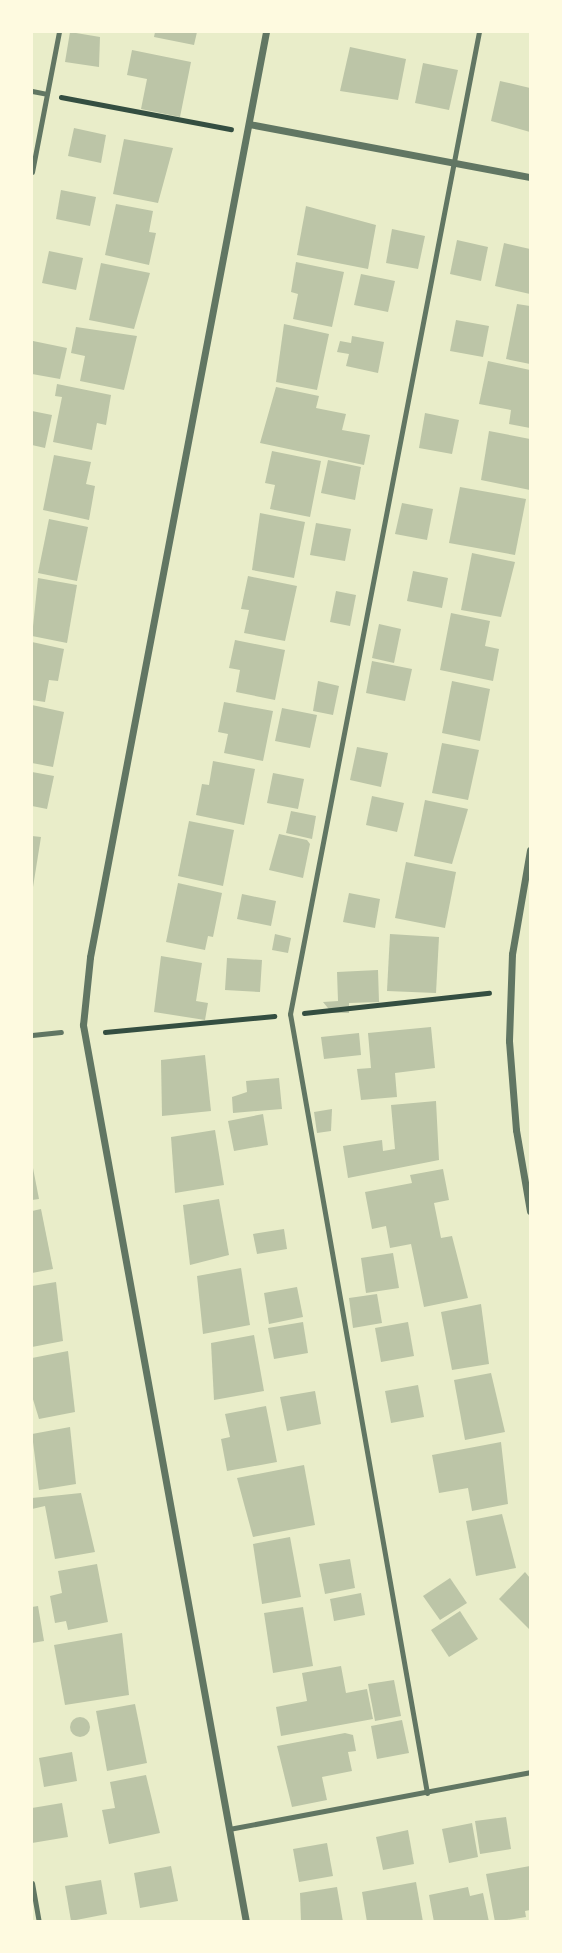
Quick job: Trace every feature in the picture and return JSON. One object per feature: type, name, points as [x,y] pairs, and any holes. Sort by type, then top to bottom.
[{"type":"street","points":[[247,1922],[83,1025],[90,957],[266,32]]},
{"type":"street","points":[[248,128],[530,177]]},
{"type":"street","points":[[530,850],[512,954],[509,1041],[516,1130],[530,1211]]},
{"type":"lane","points":[[32,172],[59,32]]},
{"type":"lane","points":[[427,1793],[290,1014],[479,32]]},
{"type":"lane","points":[[32,91],[47,94]]},
{"type":"lane","points":[[32,1035],[61,1032]]},
{"type":"lane","points":[[229,1829],[530,1772]]},
{"type":"lane","points":[[32,1883],[39,1922]]},
{"type":"path","points":[[47,94],[248,128]]},
{"type":"building","points":[[70,32],[100,37],[99,67],[65,62]]},
{"type":"building","points":[[155,32],[197,32],[194,45],[154,37]]},
{"type":"building","points":[[350,47],[406,59],[398,100],[340,91]]},
{"type":"building","points":[[132,50],[191,62],[180,117],[141,109],[147,79],[127,75]]},
{"type":"building","points":[[423,63],[458,70],[449,110],[415,103]]},
{"type":"building","points":[[500,81],[530,88],[530,132],[491,121]]},
{"type":"building","points":[[74,128],[106,135],[101,163],[68,156]]},
{"type":"building","points":[[124,139],[173,148],[158,203],[113,194]]},
{"type":"building","points":[[61,190],[96,197],[90,226],[56,219]]},
{"type":"building","points":[[116,204],[153,211],[149,232],[156,233],[149,265],[105,255]]},
{"type":"building","points":[[306,206],[376,225],[368,269],[297,255]]},
{"type":"building","points":[[392,229],[425,236],[418,269],[386,263]]},
{"type":"building","points":[[457,240],[488,247],[481,281],[450,274]]},
{"type":"building","points":[[504,243],[530,249],[530,294],[495,286]]},
{"type":"building","points":[[49,251],[83,258],[76,290],[42,283]]},
{"type":"building","points":[[296,262],[344,272],[332,327],[293,319],[298,294],[291,292]]},
{"type":"building","points":[[101,263],[150,273],[134,329],[89,320]]},
{"type":"building","points":[[361,274],[395,281],[388,312],[354,305]]},
{"type":"building","points":[[517,304],[530,306],[530,364],[506,359]]},
{"type":"building","points":[[456,320],[489,326],[483,357],[450,351]]},
{"type":"building","points":[[284,324],[329,334],[317,390],[276,382]]},
{"type":"building","points":[[76,327],[137,336],[124,390],[80,381],[85,356],[71,353]]},
{"type":"building","points":[[352,336],[384,342],[378,373],[346,366],[349,354],[337,352],[340,341],[351,343]]},
{"type":"building","points":[[33,341],[67,348],[60,379],[32,374]]},
{"type":"building","points":[[488,361],[530,370],[530,428],[509,424],[511,410],[479,404]]},
{"type":"building","points":[[57,384],[111,395],[106,425],[97,423],[92,450],[53,442],[62,397],[55,396]]},
{"type":"building","points":[[276,387],[319,396],[316,408],[346,414],[342,430],[370,435],[364,465],[260,443]]},
{"type":"building","points":[[32,411],[52,415],[45,448],[32,445]]},
{"type":"building","points":[[425,413],[459,420],[452,454],[419,448]]},
{"type":"building","points":[[489,431],[530,439],[530,490],[481,480]]},
{"type":"building","points":[[272,451],[321,461],[310,517],[270,509],[275,485],[265,483]]},
{"type":"building","points":[[54,455],[91,462],[86,484],[95,486],[89,520],[43,510]]},
{"type":"building","points":[[328,460],[361,467],[355,500],[321,493]]},
{"type":"building","points":[[460,487],[526,499],[515,555],[449,543]]},
{"type":"building","points":[[402,503],[433,509],[427,540],[395,534]]},
{"type":"building","points":[[260,513],[305,522],[294,578],[252,570]]},
{"type":"building","points":[[49,519],[88,527],[77,581],[38,573]]},
{"type":"building","points":[[316,523],[351,529],[345,561],[310,555]]},
{"type":"building","points":[[472,553],[515,562],[501,617],[461,610]]},
{"type":"building","points":[[413,571],[448,578],[442,608],[407,601]]},
{"type":"building","points":[[248,576],[297,586],[285,641],[244,633],[249,610],[241,609]]},
{"type":"building","points":[[38,578],[77,585],[67,643],[32,636]]},
{"type":"building","points":[[336,591],[356,595],[350,626],[330,622]]},
{"type":"building","points":[[451,613],[490,621],[485,646],[499,649],[493,681],[440,670]]},
{"type":"building","points":[[379,624],[401,629],[394,663],[372,658]]},
{"type":"building","points":[[235,640],[285,650],[275,700],[236,692],[240,670],[229,668]]},
{"type":"building","points":[[32,642],[64,649],[58,681],[49,680],[45,702],[32,700]]},
{"type":"building","points":[[372,661],[412,669],[405,701],[366,693]]},
{"type":"building","points":[[318,681],[339,686],[333,715],[313,711]]},
{"type":"building","points":[[452,681],[490,689],[480,741],[442,733]]},
{"type":"building","points":[[224,702],[273,711],[263,761],[224,753],[228,734],[218,732]]},
{"type":"building","points":[[32,705],[64,712],[53,767],[32,763]]},
{"type":"building","points":[[282,708],[317,715],[310,748],[275,741]]},
{"type":"building","points":[[442,743],[479,750],[468,800],[432,793]]},
{"type":"building","points":[[357,747],[388,753],[381,787],[350,780]]},
{"type":"building","points":[[213,761],[255,769],[244,825],[196,815],[202,784],[209,785]]},
{"type":"building","points":[[32,772],[54,776],[47,809],[32,806]]},
{"type":"building","points":[[273,773],[304,779],[298,809],[267,803]]},
{"type":"building","points":[[372,796],[404,803],[397,832],[366,825]]},
{"type":"building","points":[[425,800],[468,809],[452,864],[414,856]]},
{"type":"building","points":[[291,811],[316,816],[312,839],[286,833]]},
{"type":"building","points":[[189,821],[234,830],[223,886],[178,876]]},
{"type":"building","points":[[279,834],[307,840],[310,844],[303,878],[269,870]]},
{"type":"building","points":[[32,836],[41,837],[33,887],[32,887]]},
{"type":"building","points":[[406,862],[456,872],[445,928],[395,918]]},
{"type":"building","points":[[178,883],[222,893],[213,937],[208,936],[205,950],[166,942]]},
{"type":"building","points":[[349,893],[380,899],[375,928],[343,922]]},
{"type":"building","points":[[242,894],[276,901],[271,926],[237,919]]},
{"type":"building","points":[[275,934],[291,938],[288,953],[272,950]]},
{"type":"building","points":[[390,934],[439,937],[436,993],[387,991]]},
{"type":"building","points":[[161,956],[202,963],[196,1001],[208,1003],[205,1020],[154,1012]]},
{"type":"building","points":[[227,958],[262,960],[260,992],[225,990]]},
{"type":"building","points":[[378,970],[379,1002],[349,1003],[349,1013],[332,1013],[323,1002],[338,1001],[337,972]]},
{"type":"building","points":[[431,1027],[435,1068],[395,1073],[397,1097],[361,1100],[357,1069],[371,1068],[368,1033]]},
{"type":"building","points":[[359,1033],[361,1055],[324,1059],[321,1037]]},
{"type":"building","points":[[205,1055],[211,1111],[162,1116],[161,1060]]},
{"type":"building","points":[[279,1078],[282,1109],[233,1113],[232,1097],[247,1092],[246,1081]]},
{"type":"building","points":[[436,1101],[439,1160],[348,1178],[343,1146],[382,1140],[383,1151],[395,1149],[391,1105]]},
{"type":"building","points":[[332,1109],[331,1131],[317,1133],[314,1112]]},
{"type":"building","points":[[263,1114],[268,1145],[234,1151],[228,1121]]},
{"type":"building","points":[[215,1130],[224,1185],[175,1193],[171,1137]]},
{"type":"building","points":[[32,1163],[39,1199],[32,1200]]},
{"type":"building","points":[[443,1169],[449,1200],[434,1203],[441,1238],[452,1236],[468,1298],[424,1307],[411,1244],[390,1248],[386,1226],[372,1229],[365,1192],[412,1183],[410,1175]]},
{"type":"building","points":[[219,1199],[229,1255],[190,1265],[183,1205]]},
{"type":"building","points":[[41,1209],[53,1269],[32,1273],[32,1211]]},
{"type":"building","points":[[284,1229],[287,1249],[257,1254],[253,1234]]},
{"type":"building","points":[[393,1253],[399,1288],[366,1293],[361,1258]]},
{"type":"building","points":[[241,1268],[250,1325],[203,1334],[197,1276]]},
{"type":"building","points":[[56,1282],[63,1341],[32,1347],[32,1286]]},
{"type":"building","points":[[297,1287],[303,1317],[269,1324],[264,1293]]},
{"type":"building","points":[[377,1294],[382,1323],[353,1328],[349,1298]]},
{"type":"building","points":[[481,1304],[489,1364],[452,1370],[441,1312]]},
{"type":"building","points":[[303,1322],[308,1353],[274,1359],[268,1328]]},
{"type":"building","points":[[408,1322],[414,1356],[381,1362],[375,1328]]},
{"type":"building","points":[[254,1335],[264,1391],[214,1400],[211,1343]]},
{"type":"building","points":[[68,1351],[75,1412],[39,1419],[32,1396],[32,1358]]},
{"type":"building","points":[[491,1373],[505,1432],[465,1440],[454,1380]]},
{"type":"building","points":[[418,1385],[424,1417],[391,1423],[385,1391]]},
{"type":"building","points":[[315,1391],[321,1424],[287,1431],[280,1397]]},
{"type":"building","points":[[266,1406],[277,1462],[227,1471],[221,1439],[230,1437],[225,1414]]},
{"type":"building","points":[[70,1427],[76,1484],[39,1490],[32,1434]]},
{"type":"building","points":[[501,1442],[508,1504],[472,1511],[468,1488],[439,1493],[432,1455]]},
{"type":"building","points":[[304,1465],[315,1525],[253,1537],[237,1478]]},
{"type":"building","points":[[81,1493],[95,1552],[55,1559],[45,1506],[32,1509],[32,1498]]},
{"type":"building","points":[[502,1514],[516,1568],[476,1576],[466,1521]]},
{"type":"building","points":[[290,1537],[301,1597],[262,1604],[253,1544]]},
{"type":"building","points":[[350,1559],[355,1588],[325,1594],[319,1564]]},
{"type":"building","points":[[97,1564],[108,1622],[68,1630],[66,1621],[55,1623],[50,1596],[62,1593],[58,1571]]},
{"type":"building","points":[[525,1572],[530,1578],[530,1630],[499,1599]]},
{"type":"building","points":[[450,1578],[467,1603],[440,1620],[423,1596]]},
{"type":"building","points":[[361,1593],[365,1615],[334,1621],[330,1599]]},
{"type":"building","points":[[38,1606],[44,1641],[32,1643],[32,1607]]},
{"type":"building","points":[[303,1607],[313,1666],[273,1673],[264,1613]]},
{"type":"building","points":[[460,1611],[478,1639],[449,1657],[431,1630]]},
{"type":"building","points":[[122,1633],[129,1695],[65,1705],[54,1645]]},
{"type":"building","points":[[341,1666],[346,1693],[367,1689],[373,1719],[281,1736],[276,1707],[307,1701],[302,1673]]},
{"type":"building","points":[[394,1680],[401,1716],[375,1721],[368,1684]]},
{"type":"building","points":[[135,1704],[147,1763],[107,1771],[96,1711]]},
{"type":"building","points":[[80,1717],[87,1720],[90,1727],[87,1734],[80,1737],[73,1734],[70,1727],[73,1720]]},
{"type":"building","points":[[402,1720],[409,1753],[377,1759],[371,1726]]},
{"type":"building","points":[[345,1733],[353,1735],[356,1751],[348,1752],[352,1771],[322,1777],[327,1800],[292,1807],[277,1746]]},
{"type":"building","points":[[72,1752],[77,1781],[44,1787],[39,1758]]},
{"type":"building","points":[[146,1775],[160,1833],[109,1844],[102,1810],[115,1808],[110,1782]]},
{"type":"building","points":[[62,1803],[68,1837],[32,1843],[32,1808]]},
{"type":"building","points":[[506,1817],[511,1849],[480,1854],[475,1821]]},
{"type":"building","points":[[472,1823],[478,1857],[449,1863],[442,1829]]},
{"type":"building","points":[[408,1830],[414,1864],[383,1870],[376,1837]]},
{"type":"building","points":[[327,1843],[333,1876],[299,1882],[293,1849]]},
{"type":"building","points":[[171,1866],[178,1901],[140,1908],[134,1873]]},
{"type":"building","points":[[530,1866],[530,1910],[525,1911],[526,1917],[495,1922],[486,1874]]},
{"type":"building","points":[[101,1880],[107,1914],[71,1921],[65,1886]]},
{"type":"building","points":[[416,1882],[423,1922],[367,1922],[362,1892]]},
{"type":"building","points":[[337,1887],[343,1922],[301,1922],[300,1893]]},
{"type":"building","points":[[468,1887],[470,1896],[483,1893],[489,1922],[434,1922],[429,1895]]}]
